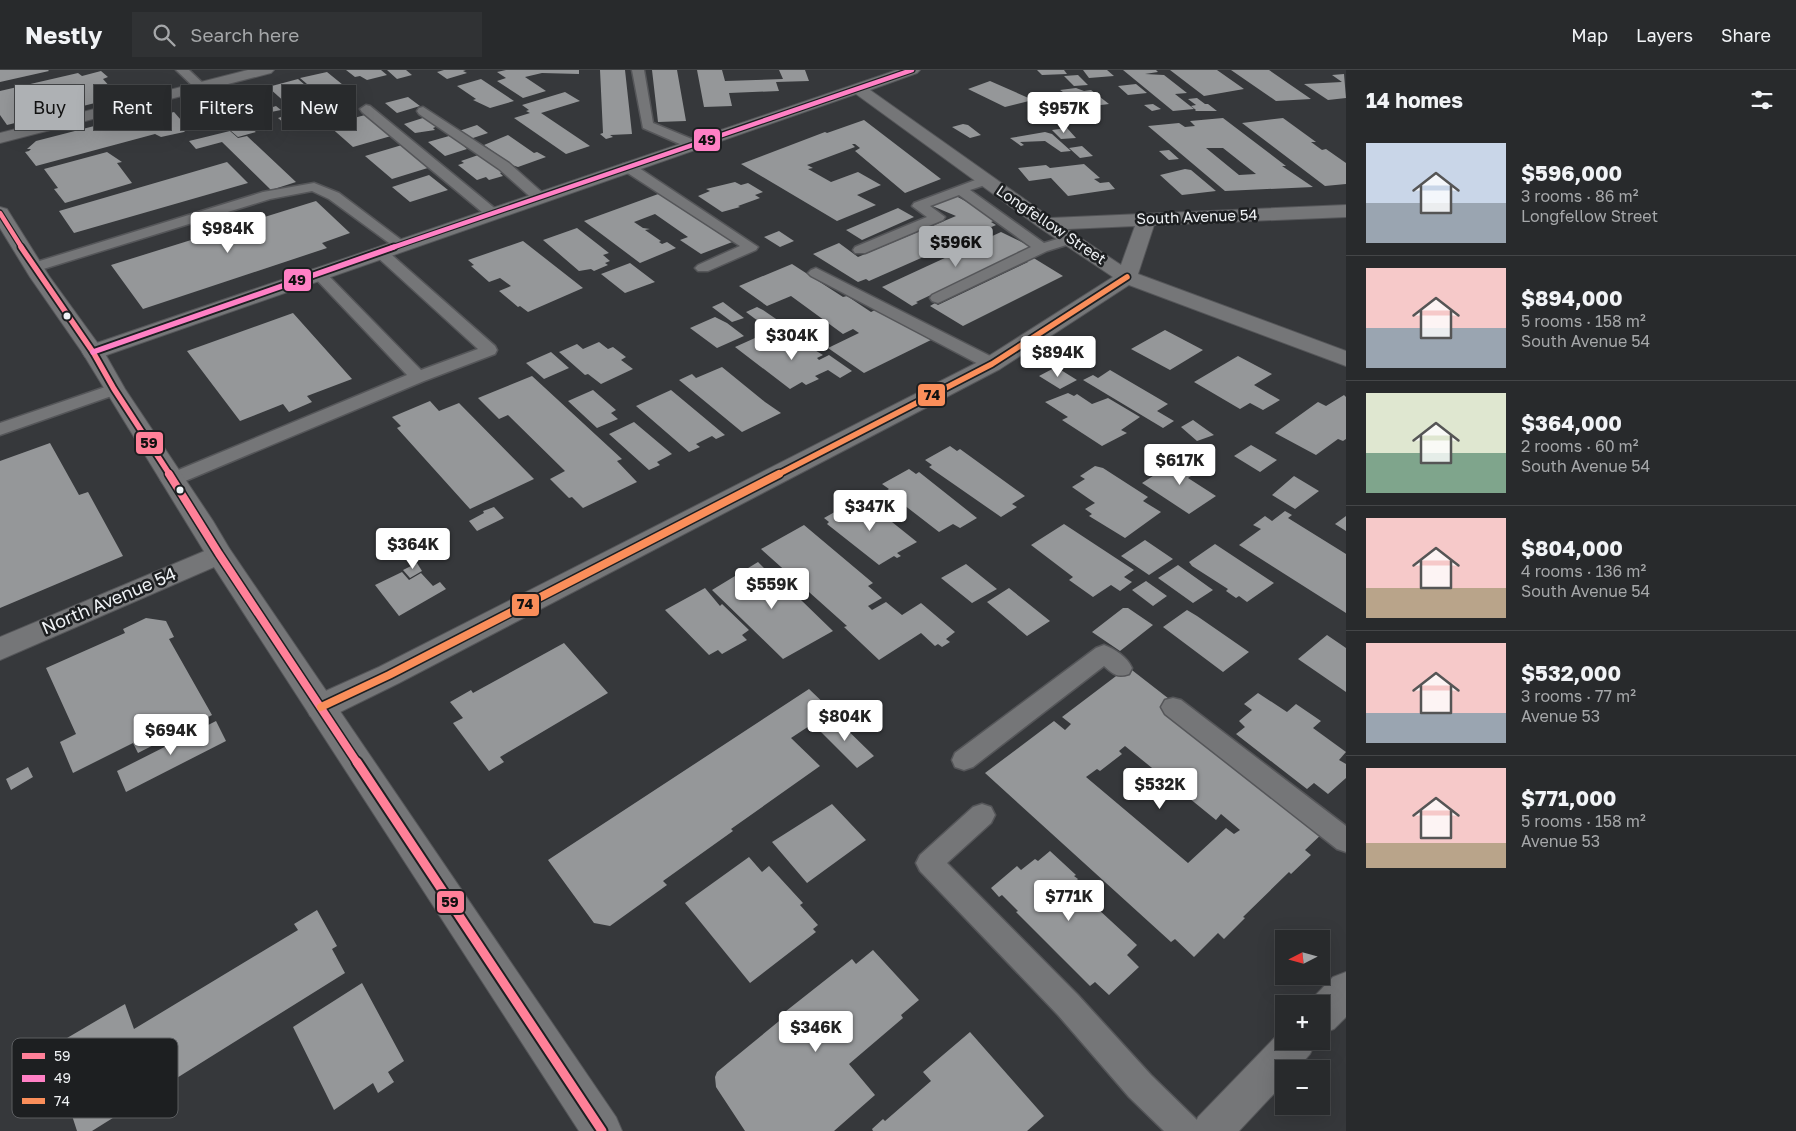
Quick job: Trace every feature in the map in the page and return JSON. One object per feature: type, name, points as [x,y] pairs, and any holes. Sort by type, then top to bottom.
[{"type":"street","points":[[209,85],[266,70]]},
{"type":"street","points":[[94,352],[142,333],[858,89],[900,72]]},
{"type":"street","name":"Longfellow Street","points":[[858,89],[1047,224],[1127,277],[1346,358]]},
{"type":"street","points":[[0,138],[181,92]]},
{"type":"street","name":"South Avenue 54","points":[[1047,224],[1346,211]]},
{"type":"street","points":[[0,214],[6,232],[34,267],[94,352],[114,389],[171,480],[204,527],[219,554],[602,1131]]},
{"type":"street","points":[[322,707],[389,675],[992,364],[1127,277],[1147,219]]},
{"type":"street","name":"North Avenue 54","points":[[0,649],[219,554]]},
{"type":"street","points":[[1330,1007],[1346,990]]},
{"type":"street","points":[[1212,1131],[1288,1050]]},
{"type":"lane","points":[[182,70],[199,85]]},
{"type":"lane","points":[[638,70],[647,124],[694,145]]},
{"type":"lane","points":[[366,109],[493,214]]},
{"type":"lane","points":[[423,111],[504,166],[540,198]]},
{"type":"lane","points":[[628,167],[750,248],[703,268]]},
{"type":"lane","points":[[860,250],[938,216],[919,206],[986,180]]},
{"type":"lane","points":[[34,267],[268,195],[314,187],[334,196],[401,245]]},
{"type":"lane","points":[[960,189],[1042,248]]},
{"type":"lane","points":[[938,298],[1042,248],[1071,239]]},
{"type":"lane","points":[[171,480],[418,377],[489,350],[380,252]]},
{"type":"lane","points":[[318,273],[418,377]]},
{"type":"lane","points":[[816,273],[992,364]]},
{"type":"lane","points":[[0,429],[114,389]]},
{"type":"lane","points":[[964,760],[1104,654],[1121,668]]},
{"type":"lane","points":[[1173,706],[1346,840]]},
{"type":"lane","points":[[982,815],[929,863],[1068,1004],[1140,1086],[1186,1131]]},
{"type":"building","points":[[0,70],[48,70],[49,71],[0,82]]},
{"type":"building","points":[[346,70],[381,70],[387,75],[367,80],[360,76],[355,77]]},
{"type":"building","points":[[387,70],[406,70],[412,75],[397,79]]},
{"type":"building","points":[[444,70],[466,70],[463,71],[467,73],[447,79],[437,72]]},
{"type":"building","points":[[506,70],[579,70],[579,74],[542,73],[525,77],[546,91],[523,98],[497,81],[506,78],[497,72]]},
{"type":"building","points":[[600,70],[625,70],[632,134],[610,135],[613,137],[606,139],[600,134],[603,133]]},
{"type":"building","points":[[652,70],[677,70],[686,121],[658,122]]},
{"type":"building","points":[[697,70],[722,70],[725,81],[783,79],[779,70],[805,70],[809,81],[776,82],[779,91],[729,93],[732,106],[704,107]]},
{"type":"building","points":[[1037,70],[1064,70],[1067,74],[1042,75]]},
{"type":"building","points":[[1083,70],[1107,70],[1114,76],[1089,78]]},
{"type":"building","points":[[1123,70],[1156,70],[1158,72],[1145,74],[1164,75],[1187,93],[1175,94],[1194,109],[1173,111]]},
{"type":"building","points":[[1170,70],[1217,70],[1244,89],[1204,96]]},
{"type":"building","points":[[1231,70],[1269,70],[1311,99],[1276,101]]},
{"type":"building","points":[[101,71],[108,77],[103,79],[108,85],[94,85],[94,103],[84,106],[84,85],[26,85],[78,73],[82,76]]},
{"type":"building","points":[[327,72],[343,85],[308,85],[300,78]]},
{"type":"building","points":[[1344,74],[1346,98],[1328,100],[1304,84],[1342,82],[1332,75]]},
{"type":"building","points":[[1078,75],[1088,85],[1074,86],[1064,76]]},
{"type":"building","points":[[298,79],[305,85],[282,85],[282,100],[272,91],[272,86]]},
{"type":"building","points":[[481,79],[514,101],[490,108],[473,100],[476,99],[457,86]]},
{"type":"building","points":[[990,81],[1033,100],[1005,107],[968,89]]},
{"type":"building","points":[[1136,84],[1147,93],[1128,95],[1118,86]]},
{"type":"building","points":[[15,88],[15,123],[7,125],[0,115],[0,91]]},
{"type":"building","points":[[1076,88],[1084,91],[1091,90],[1109,104],[1085,107],[1060,90]]},
{"type":"building","points":[[565,92],[580,101],[541,113],[590,146],[566,154],[514,118],[530,113],[522,105]]},
{"type":"building","points":[[408,97],[420,106],[397,113],[385,103]]},
{"type":"building","points":[[1197,98],[1217,111],[1195,111],[1191,106],[1196,105],[1188,99]]},
{"type":"building","points":[[1153,104],[1161,109],[1152,111],[1144,105]]},
{"type":"building","points":[[272,106],[276,106],[281,110],[272,112]]},
{"type":"building","points":[[174,112],[181,120],[181,130],[186,130],[184,132],[161,137],[155,134],[36,166],[25,152],[31,149],[27,149],[36,141],[94,126],[94,130],[171,130],[171,113]]},
{"type":"building","points":[[365,115],[375,123],[378,122],[391,136],[353,147],[334,130],[356,130],[356,117]]},
{"type":"building","points":[[426,117],[438,126],[433,128],[435,130],[415,133],[404,124]]},
{"type":"building","points":[[1223,118],[1286,166],[1282,166],[1313,187],[1225,191],[1148,126],[1179,123],[1185,127],[1195,126],[1190,121]],"holes":[[[1206,148],[1223,148],[1256,174],[1239,175]]]},
{"type":"building","points":[[1283,118],[1316,142],[1311,142],[1322,150],[1326,149],[1346,163],[1346,184],[1325,186],[1242,123]]},
{"type":"building","points":[[864,120],[941,179],[905,193],[855,151],[860,148],[852,144],[855,147],[807,165],[813,168],[808,169],[831,182],[858,172],[881,185],[857,195],[876,205],[837,221],[741,164],[825,132],[827,133]]},
{"type":"building","points":[[963,124],[968,125],[981,135],[970,138],[952,127]]},
{"type":"building","points":[[477,125],[488,133],[470,139],[459,131]]},
{"type":"building","points":[[1067,128],[1076,138],[1061,139],[1052,130]]},
{"type":"building","points":[[253,130],[256,132],[238,137],[231,131]]},
{"type":"building","points":[[230,131],[238,138],[247,136],[296,182],[271,190],[222,142],[196,149],[189,141]]},
{"type":"building","points":[[1045,132],[1052,134],[1071,151],[1061,152],[1045,141],[1020,142],[1024,145],[1021,146],[1010,138]]},
{"type":"building","points":[[508,135],[534,153],[537,152],[546,157],[518,167],[512,165],[484,145]]},
{"type":"building","points":[[449,136],[467,149],[445,156],[428,142]]},
{"type":"building","points":[[402,145],[431,167],[392,179],[365,156]]},
{"type":"building","points":[[1082,146],[1093,156],[1080,158],[1069,148]]},
{"type":"building","points":[[1169,150],[1179,159],[1169,160],[1159,151]]},
{"type":"building","points":[[107,152],[122,162],[117,163],[132,183],[65,203],[54,189],[58,188],[44,169]]},
{"type":"building","points":[[484,153],[507,170],[500,173],[503,176],[489,180],[486,177],[477,180],[458,165],[464,163],[461,161]]},
{"type":"building","points":[[227,162],[248,183],[74,233],[59,211]]},
{"type":"building","points":[[1084,164],[1100,178],[1094,179],[1100,183],[1109,182],[1115,189],[1068,196],[1051,178],[1029,181],[1018,168],[1046,165],[1050,168]]},
{"type":"building","points":[[1185,169],[1191,170],[1216,191],[1182,195],[1160,175]]},
{"type":"building","points":[[429,175],[448,190],[410,202],[392,187]]},
{"type":"building","points":[[735,182],[741,185],[748,183],[763,192],[755,195],[760,198],[738,206],[740,207],[722,212],[698,196],[710,191],[706,189]]},
{"type":"building","points":[[661,193],[735,241],[701,254],[680,240],[688,237],[655,214],[634,222],[643,228],[650,229],[645,230],[661,241],[659,242],[662,244],[667,242],[676,248],[640,263],[584,221]]},
{"type":"building","points":[[954,195],[999,219],[991,222],[996,225],[869,281],[866,279],[858,282],[813,254],[839,243],[858,257],[956,216],[930,205]]},
{"type":"building","points":[[316,201],[350,233],[322,243],[327,248],[143,309],[111,265]]},
{"type":"building","points":[[898,208],[914,217],[862,240],[846,230]]},
{"type":"building","points":[[577,228],[609,253],[603,255],[610,261],[605,263],[608,265],[594,271],[591,269],[579,271],[543,240]]},
{"type":"building","points":[[779,231],[794,241],[780,247],[764,237]]},
{"type":"building","points":[[1001,232],[1034,248],[1026,250],[916,302],[918,303],[912,306],[882,287]]},
{"type":"building","points":[[523,241],[583,288],[528,312],[520,306],[518,307],[499,291],[511,286],[500,278],[489,282],[471,266],[474,265],[468,260]]},
{"type":"building","points":[[1032,257],[1063,276],[963,326],[930,306],[935,303],[938,305],[1028,262],[1026,260]]},
{"type":"building","points":[[630,263],[655,282],[625,293],[601,274]]},
{"type":"building","points":[[792,264],[843,297],[847,296],[871,312],[881,307],[933,339],[864,373],[828,348],[859,333],[853,329],[843,334],[791,296],[767,306],[739,286]]},
{"type":"building","points":[[723,302],[744,318],[732,322],[712,307]]},
{"type":"building","points":[[757,307],[779,321],[766,327],[746,312]]},
{"type":"building","points":[[293,313],[352,379],[307,396],[312,402],[289,412],[283,404],[240,421],[187,351]]},
{"type":"building","points":[[715,317],[727,323],[744,336],[717,348],[690,328]]},
{"type":"building","points":[[1165,330],[1203,350],[1170,370],[1131,349]]},
{"type":"building","points":[[793,334],[816,348],[813,349],[823,355],[817,358],[819,360],[829,355],[852,371],[840,378],[828,370],[815,376],[819,379],[806,385],[802,382],[790,389],[735,347],[755,338],[766,346]]},
{"type":"building","points":[[599,342],[608,349],[613,347],[626,357],[621,360],[633,369],[601,384],[588,374],[585,375],[559,352],[577,344],[583,349]]},
{"type":"building","points":[[551,352],[569,368],[544,379],[526,363]]},
{"type":"building","points":[[1238,356],[1272,374],[1254,385],[1280,400],[1263,410],[1250,403],[1240,409],[1194,382]]},
{"type":"building","points":[[722,367],[781,413],[742,432],[679,380],[692,374],[696,378]]},
{"type":"building","points":[[1056,367],[1077,380],[1060,389],[1039,376]]},
{"type":"building","points":[[1110,370],[1168,404],[1157,411],[1174,421],[1163,428],[1083,380],[1093,375],[1098,378]]},
{"type":"building","points":[[532,376],[622,459],[617,461],[637,482],[583,508],[572,497],[569,498],[550,479],[565,471],[508,415],[499,419],[478,398]]},
{"type":"building","points":[[593,390],[616,410],[611,413],[618,419],[597,428],[568,401]]},
{"type":"building","points":[[671,390],[725,435],[716,439],[712,436],[696,444],[700,447],[689,452],[636,406]]},
{"type":"building","points":[[1068,393],[1074,396],[1077,394],[1092,404],[1108,398],[1140,417],[1121,430],[1127,433],[1102,446],[1062,420],[1068,417],[1045,402]]},
{"type":"building","points":[[1344,395],[1346,397],[1346,439],[1343,441],[1338,439],[1316,455],[1275,433],[1318,402],[1326,406]]},
{"type":"building","points":[[430,401],[439,411],[459,403],[534,479],[470,509],[397,428],[401,426],[392,417]]},
{"type":"building","points":[[1193,420],[1214,435],[1197,441],[1181,427]]},
{"type":"building","points":[[634,422],[672,454],[657,462],[660,465],[649,470],[609,434]]},
{"type":"building","points":[[50,443],[79,495],[88,492],[123,556],[0,608],[0,461]]},
{"type":"building","points":[[1251,445],[1277,460],[1260,472],[1234,456]]},
{"type":"building","points":[[950,446],[957,451],[960,449],[1025,496],[1012,504],[1017,507],[1001,517],[929,467],[932,465],[925,460]]},
{"type":"building","points":[[1181,458],[1200,470],[1188,478],[1216,496],[1189,514],[1142,483]]},
{"type":"building","points":[[1095,466],[1103,468],[1148,497],[1143,501],[1161,512],[1125,538],[1089,516],[1092,514],[1085,509],[1095,503],[1072,487],[1085,479],[1080,476]]},
{"type":"building","points":[[909,469],[916,474],[919,472],[977,518],[960,528],[953,524],[939,532],[886,491],[889,489],[882,484]]},
{"type":"building","points":[[1294,476],[1319,491],[1295,509],[1272,495]]},
{"type":"building","points":[[867,502],[917,542],[897,553],[901,556],[897,558],[894,556],[879,565],[827,524],[829,522],[824,518],[849,504],[855,509]]},
{"type":"building","points":[[494,507],[504,518],[477,531],[469,521],[484,513],[483,511]]},
{"type":"building","points":[[1285,511],[1292,515],[1288,518],[1346,554],[1346,613],[1239,545],[1261,529],[1253,525],[1265,516],[1272,521]]},
{"type":"building","points":[[1346,516],[1346,531],[1335,524]]},
{"type":"building","points":[[1064,524],[1134,570],[1124,577],[1132,582],[1120,591],[1111,585],[1093,597],[1069,580],[1073,577],[1031,545]]},
{"type":"building","points":[[804,525],[873,583],[868,586],[882,598],[868,606],[872,610],[886,602],[902,615],[921,603],[955,632],[946,639],[950,642],[942,647],[938,644],[935,646],[921,633],[879,660],[844,627],[847,626],[761,549]]},
{"type":"building","points":[[1145,540],[1173,559],[1149,575],[1121,556]]},
{"type":"building","points":[[1215,544],[1274,583],[1247,602],[1239,596],[1236,598],[1226,591],[1228,589],[1192,566],[1189,562]]},
{"type":"building","points":[[758,562],[765,569],[768,568],[833,631],[783,659],[712,590]]},
{"type":"building","points":[[417,563],[422,571],[410,578],[403,570]]},
{"type":"building","points":[[966,564],[997,589],[972,603],[941,578]]},
{"type":"building","points":[[1178,565],[1213,590],[1193,603],[1158,578]]},
{"type":"building","points":[[402,572],[409,580],[421,573],[433,586],[440,582],[446,589],[399,616],[375,585]]},
{"type":"building","points":[[1146,581],[1167,596],[1153,606],[1132,590]]},
{"type":"building","points":[[705,588],[720,606],[722,604],[749,630],[742,635],[747,640],[722,654],[718,650],[709,655],[665,610]]},
{"type":"building","points":[[1009,588],[1050,621],[1027,636],[987,602]]},
{"type":"building","points":[[1123,608],[1128,608],[1153,625],[1120,651],[1092,632]]},
{"type":"building","points":[[1187,610],[1249,652],[1223,672],[1163,627]]},
{"type":"building","points":[[146,618],[166,621],[174,637],[169,639],[212,715],[138,753],[133,743],[73,773],[60,742],[76,734],[46,668],[125,633],[123,629]]},
{"type":"building","points":[[1327,635],[1346,648],[1346,692],[1298,659]]},
{"type":"building","points":[[564,643],[608,693],[500,757],[504,762],[489,771],[453,723],[463,718],[450,702],[471,690],[473,693]]},
{"type":"building","points":[[1128,667],[1173,702],[1326,830],[1305,850],[1311,855],[1291,874],[1289,872],[1243,917],[1245,918],[1224,939],[1218,933],[1194,957],[1175,939],[1171,942],[985,773],[1054,721],[1065,730],[1071,724],[1062,717]],"holes":[[[1125,746],[1216,820],[1221,814],[1240,830],[1234,834],[1226,828],[1188,863],[1086,777],[1097,769],[1100,771],[1122,754],[1119,751]]]},
{"type":"building","points":[[809,689],[832,711],[791,738],[820,766],[731,829],[733,831],[663,881],[667,885],[610,926],[594,923],[548,860]]},
{"type":"building","points":[[1258,693],[1287,712],[1296,704],[1321,721],[1313,728],[1346,752],[1339,760],[1346,764],[1346,778],[1328,794],[1314,783],[1307,789],[1236,734],[1245,727],[1239,721],[1252,710],[1244,704]]},
{"type":"building","points":[[833,716],[874,756],[857,768],[816,727]]},
{"type":"building","points":[[216,721],[226,741],[126,792],[117,771]]},
{"type":"building","points":[[28,767],[33,777],[11,790],[6,779]]},
{"type":"building","points":[[832,804],[866,840],[807,883],[772,842]]},
{"type":"building","points":[[1050,851],[1076,875],[1074,876],[1078,879],[1072,885],[1137,945],[1127,955],[1139,967],[1109,995],[1095,982],[1090,986],[1016,912],[1018,911],[1002,895],[999,897],[991,888],[1017,866],[1021,870],[1035,859],[1038,861]]},
{"type":"building","points":[[749,857],[762,872],[769,866],[803,903],[800,905],[818,925],[813,929],[816,932],[750,983],[685,903]]},
{"type":"building","points":[[317,910],[337,946],[332,949],[345,973],[178,1077],[178,1038],[67,1038],[125,1004],[134,1029],[298,930],[294,924]]},
{"type":"building","points":[[873,950],[919,1000],[901,1015],[903,1018],[849,1064],[875,1095],[834,1131],[745,1131],[716,1087],[715,1077],[717,1072],[784,1017],[781,1015],[852,959],[856,964]]},
{"type":"building","points":[[362,983],[404,1061],[388,1072],[394,1082],[378,1093],[373,1083],[334,1110],[293,1027]]},
{"type":"building","points":[[970,1032],[1044,1116],[1027,1131],[873,1131],[872,1129],[883,1119],[885,1121],[931,1081],[923,1072]]},
{"type":"building","points":[[73,1118],[113,1118],[92,1131],[77,1131]]},
{"type":"transit line","name":"49","points":[[93,352],[143,333],[912,70]]},
{"type":"transit line","name":"59","points":[[0,213],[40,277],[93,352],[114,389],[204,527],[219,554],[602,1131]]},
{"type":"transit line","name":"74","points":[[321,707],[389,675],[992,364],[1127,277]]}]
